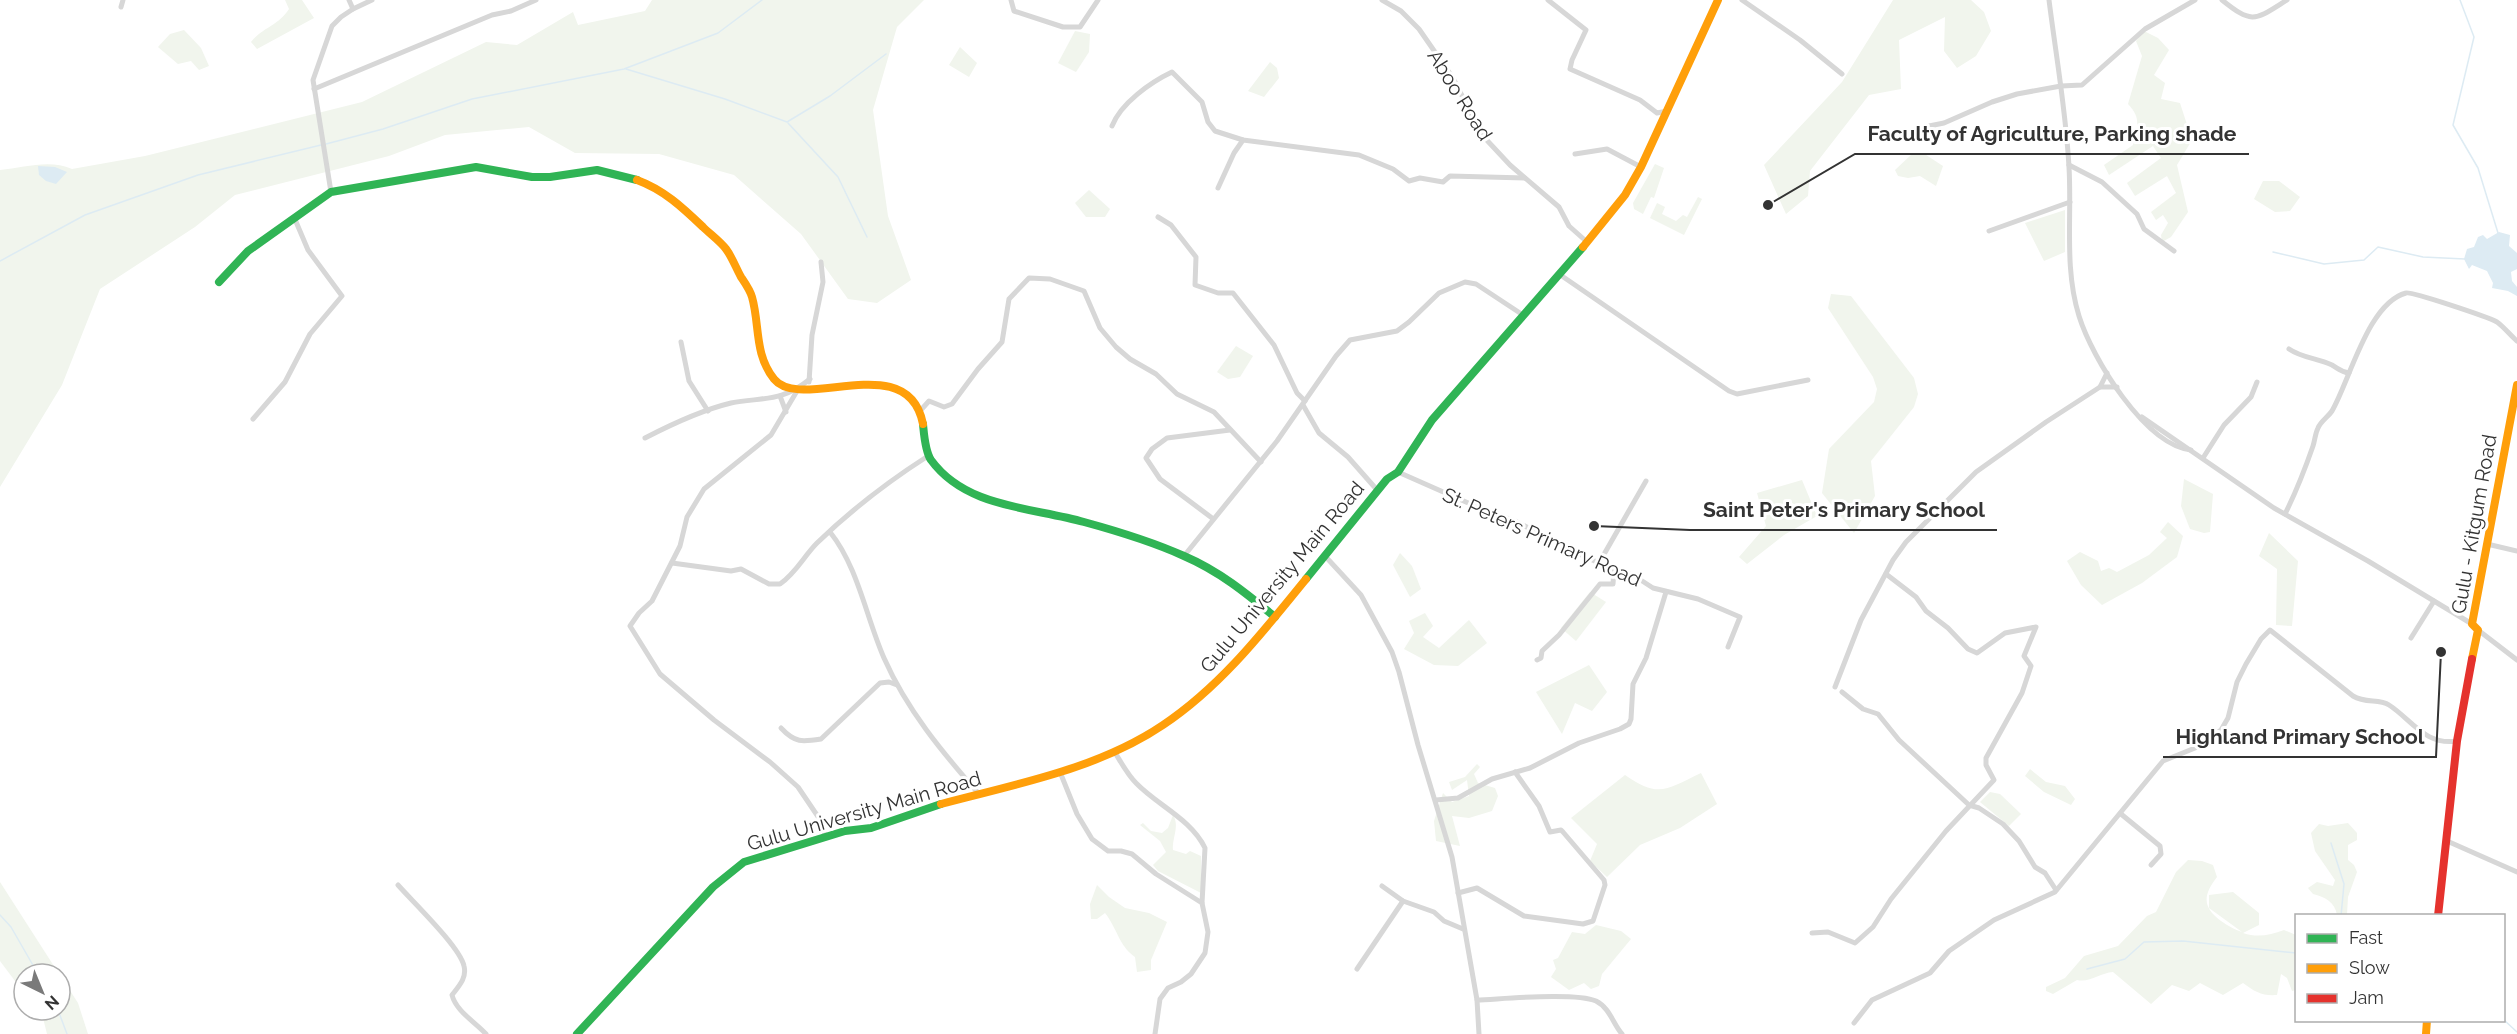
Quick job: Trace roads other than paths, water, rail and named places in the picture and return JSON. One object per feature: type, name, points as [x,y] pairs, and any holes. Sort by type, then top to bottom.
[{"type":"street","points":[[121,7],[123,0]]},
{"type":"street","points":[[349,0],[352,9]]},
{"type":"street","points":[[332,192],[314,89],[314,73],[332,26],[352,9],[372,0]]},
{"type":"street","points":[[314,89],[492,15],[510,11],[536,0]]},
{"type":"street","points":[[1011,0],[1014,11],[1063,27],[1080,27],[1098,0]]},
{"type":"street","name":"Aboo Road","points":[[1383,0],[1401,11],[1419,29],[1453,78],[1482,135],[1525,178],[1546,193],[1559,207],[1569,226],[1587,242]]},
{"type":"street","points":[[1548,0],[1586,30],[1572,60],[1570,67],[1573,72],[1640,100],[1657,113],[1667,111]]},
{"type":"street","name":"Gulu University Main Road","points":[[577,1034],[701,899],[734,868],[761,856],[845,831],[871,828],[930,807],[1060,772],[1114,751],[1162,726],[1198,699],[1253,644],[1387,479],[1398,472],[1432,420],[1484,357],[1587,242],[1625,195],[1641,167],[1718,0]]},
{"type":"street","points":[[1742,0],[1800,40],[1842,74]]},
{"type":"street","points":[[2049,0],[2069,165],[2069,259],[2073,293],[2084,328],[2108,373],[2129,405],[2157,436],[2173,446],[2191,450],[2285,514],[2434,601],[2475,627],[2517,660]]},
{"type":"street","points":[[1929,126],[1944,123],[2017,94],[2061,86],[2082,85],[2145,29],[2195,0]]},
{"type":"street","points":[[2222,0],[2244,17],[2252,18],[2287,0]]},
{"type":"street","points":[[1112,126],[1117,116],[1146,87],[1172,72],[1202,102],[1208,122],[1215,131],[1243,140],[1359,155],[1393,169],[1409,181],[1420,178],[1443,183],[1450,176],[1525,178]]},
{"type":"street","points":[[1218,188],[1234,153],[1243,140]]},
{"type":"street","points":[[1575,154],[1607,149],[1641,167]]},
{"type":"street","points":[[2069,165],[2102,183],[2137,214],[2144,230],[2174,251]]},
{"type":"street","points":[[219,282],[248,251],[314,202],[332,192],[476,167],[532,177],[603,170],[656,186],[711,232],[725,248],[752,295],[759,351],[773,378],[780,385],[796,391]]},
{"type":"street","points":[[1989,231],[2070,202]]},
{"type":"street","points":[[253,419],[285,382],[310,334],[342,296],[308,250],[294,217]]},
{"type":"street","points":[[1158,217],[1171,225],[1196,257],[1195,285],[1218,293],[1233,293],[1243,303],[1279,352],[1297,393],[1319,433],[1345,455],[1378,491]]},
{"type":"street","points":[[809,389],[812,335],[823,282],[822,262]]},
{"type":"street","points":[[1559,274],[1729,391],[1746,392],[1808,380]]},
{"type":"street","points":[[920,411],[929,401],[944,407],[952,404],[969,380],[1002,342],[1010,297],[1027,279],[1033,277],[1050,279],[1084,291],[1100,328],[1116,346],[1130,359],[1156,375],[1177,394],[1214,412],[1261,462]]},
{"type":"street","points":[[1184,556],[1212,518],[1261,462],[1350,340],[1397,331],[1439,293],[1458,284],[1476,284],[1522,315]]},
{"type":"street","points":[[2285,514],[2302,476],[2318,428],[2333,410],[2373,323],[2387,305],[2405,293],[2411,292],[2497,322],[2517,340]]},
{"type":"street","points":[[681,342],[689,381],[708,411]]},
{"type":"street","points":[[2289,349],[2298,356],[2329,364],[2339,372],[2349,373]]},
{"type":"street","points":[[1835,687],[1861,620],[1906,542],[1976,472],[2039,426],[2100,387],[2108,373]]},
{"type":"street","points":[[810,379],[796,391],[771,435],[704,489],[687,517],[680,546],[652,601],[636,616],[630,627],[660,674],[798,786],[823,824],[825,837]]},
{"type":"street","points":[[2203,458],[2224,425],[2251,397],[2257,382]]},
{"type":"street","name":"Gulu - Kitgum Road","points":[[2438,914],[2457,741],[2487,544],[2517,385]]},
{"type":"street","points":[[645,438],[673,424],[730,404],[809,389],[887,386],[901,393],[920,411],[928,456],[953,482],[998,503],[1084,522],[1184,556],[1233,582],[1275,617]]},
{"type":"street","points":[[2100,387],[2117,387]]},
{"type":"street","points":[[780,396],[786,412]]},
{"type":"street","points":[[1212,518],[1160,479],[1146,458],[1152,449],[1167,438],[1230,430]]},
{"type":"street","points":[[672,563],[731,571],[741,569],[769,584],[777,585],[784,582],[813,547],[868,497],[928,456]]},
{"type":"street","name":"St. Peters Primary Road","points":[[1398,472],[1515,521],[1614,570],[1633,575],[1640,581],[1666,592],[1720,607],[1740,617],[1728,647]]},
{"type":"street","points":[[1599,563],[1646,481]]},
{"type":"street","points":[[830,532],[847,560],[884,658],[898,686],[940,749],[979,794]]},
{"type":"street","points":[[2487,544],[2517,551]]},
{"type":"street","points":[[1325,556],[1361,595],[1392,652],[1452,857],[1477,1000],[1479,1034]]},
{"type":"street","points":[[1538,660],[1541,658],[1542,651],[1559,635],[1600,584],[1613,584],[1614,570]]},
{"type":"street","points":[[1812,933],[1828,932],[1855,943],[1860,940],[1873,927],[1891,898],[1908,880],[1928,851],[1994,781],[1986,765],[1986,758],[2022,693],[2031,666],[2024,656],[2037,628],[2005,633],[1977,653],[1968,649],[1948,628],[1926,611],[1917,597],[1886,574]]},
{"type":"street","points":[[1436,800],[1458,798],[1492,778],[1530,768],[1579,743],[1620,729],[1631,722],[1633,684],[1646,658],[1666,592]]},
{"type":"street","points":[[2411,638],[2434,601]]},
{"type":"street","points":[[1854,1023],[1861,1012],[1878,997],[1930,973],[1949,951],[1987,924],[2056,890],[2163,761],[2195,748],[2221,730],[2228,718],[2237,682],[2261,639],[2270,630],[2363,702],[2389,705],[2416,730],[2440,741],[2457,741]]},
{"type":"street","points":[[782,728],[792,739],[812,742],[821,739],[880,683],[889,682],[898,686]]},
{"type":"street","points":[[1842,692],[1863,709],[1878,714],[1899,740],[1969,805],[1979,808],[2003,824],[2019,841],[2035,867],[2045,873],[2056,890]]},
{"type":"street","points":[[1114,751],[1135,782],[1191,828],[1205,848],[1202,903],[1208,932],[1205,953],[1191,974],[1168,988],[1160,999],[1155,1034]]},
{"type":"street","points":[[1060,772],[1077,814],[1092,839],[1108,851],[1121,850],[1132,854],[1156,874],[1202,903]]},
{"type":"street","points":[[1458,893],[1477,888],[1524,916],[1583,924],[1593,921],[1605,885],[1604,880],[1561,830],[1550,832],[1539,806],[1515,772]]},
{"type":"street","points":[[2121,814],[2160,846],[2161,854],[2151,865]]},
{"type":"street","points":[[2447,841],[2517,872]]},
{"type":"street","points":[[398,885],[461,958],[464,966],[463,981],[452,995],[453,999],[457,1007],[486,1034]]},
{"type":"street","points":[[1382,886],[1403,901],[1434,912],[1444,921],[1463,929]]},
{"type":"street","points":[[1357,969],[1403,901]]},
{"type":"street","points":[[1477,1000],[1557,997],[1596,1001],[1611,1016],[1622,1034]]},
{"type":"waterway","points":[[326,144],[383,129],[472,99],[624,69],[718,33],[762,0]]},
{"type":"waterway","points":[[2460,0],[2474,37],[2453,125],[2478,168],[2498,233]]},
{"type":"waterway","points":[[626,69],[725,99],[787,122],[830,96],[886,54]]},
{"type":"waterway","points":[[788,123],[838,177],[867,237]]},
{"type":"waterway","points":[[0,261],[85,215],[198,175],[321,145]]},
{"type":"waterway","points":[[2273,252],[2324,264],[2364,260],[2378,247],[2423,257],[2465,259]]},
{"type":"waterway","points":[[2331,843],[2344,884],[2341,914]]},
{"type":"waterway","points":[[0,915],[11,927],[31,962]]},
{"type":"waterway","points":[[2087,969],[2125,959],[2144,942],[2183,941],[2295,953]]},
{"type":"waterway","points":[[2505,1021],[2517,1032]]},
{"type":"waterway","points":[[62,1022],[67,1034]]},
{"type":"place","name":"Faculty of Agriculture, Parking shade","points":[[1768,205]]},
{"type":"place","name":"Saint Peter's Primary School","points":[[1594,526]]},
{"type":"place","name":"Highland Primary School","points":[[2441,652]]}]
